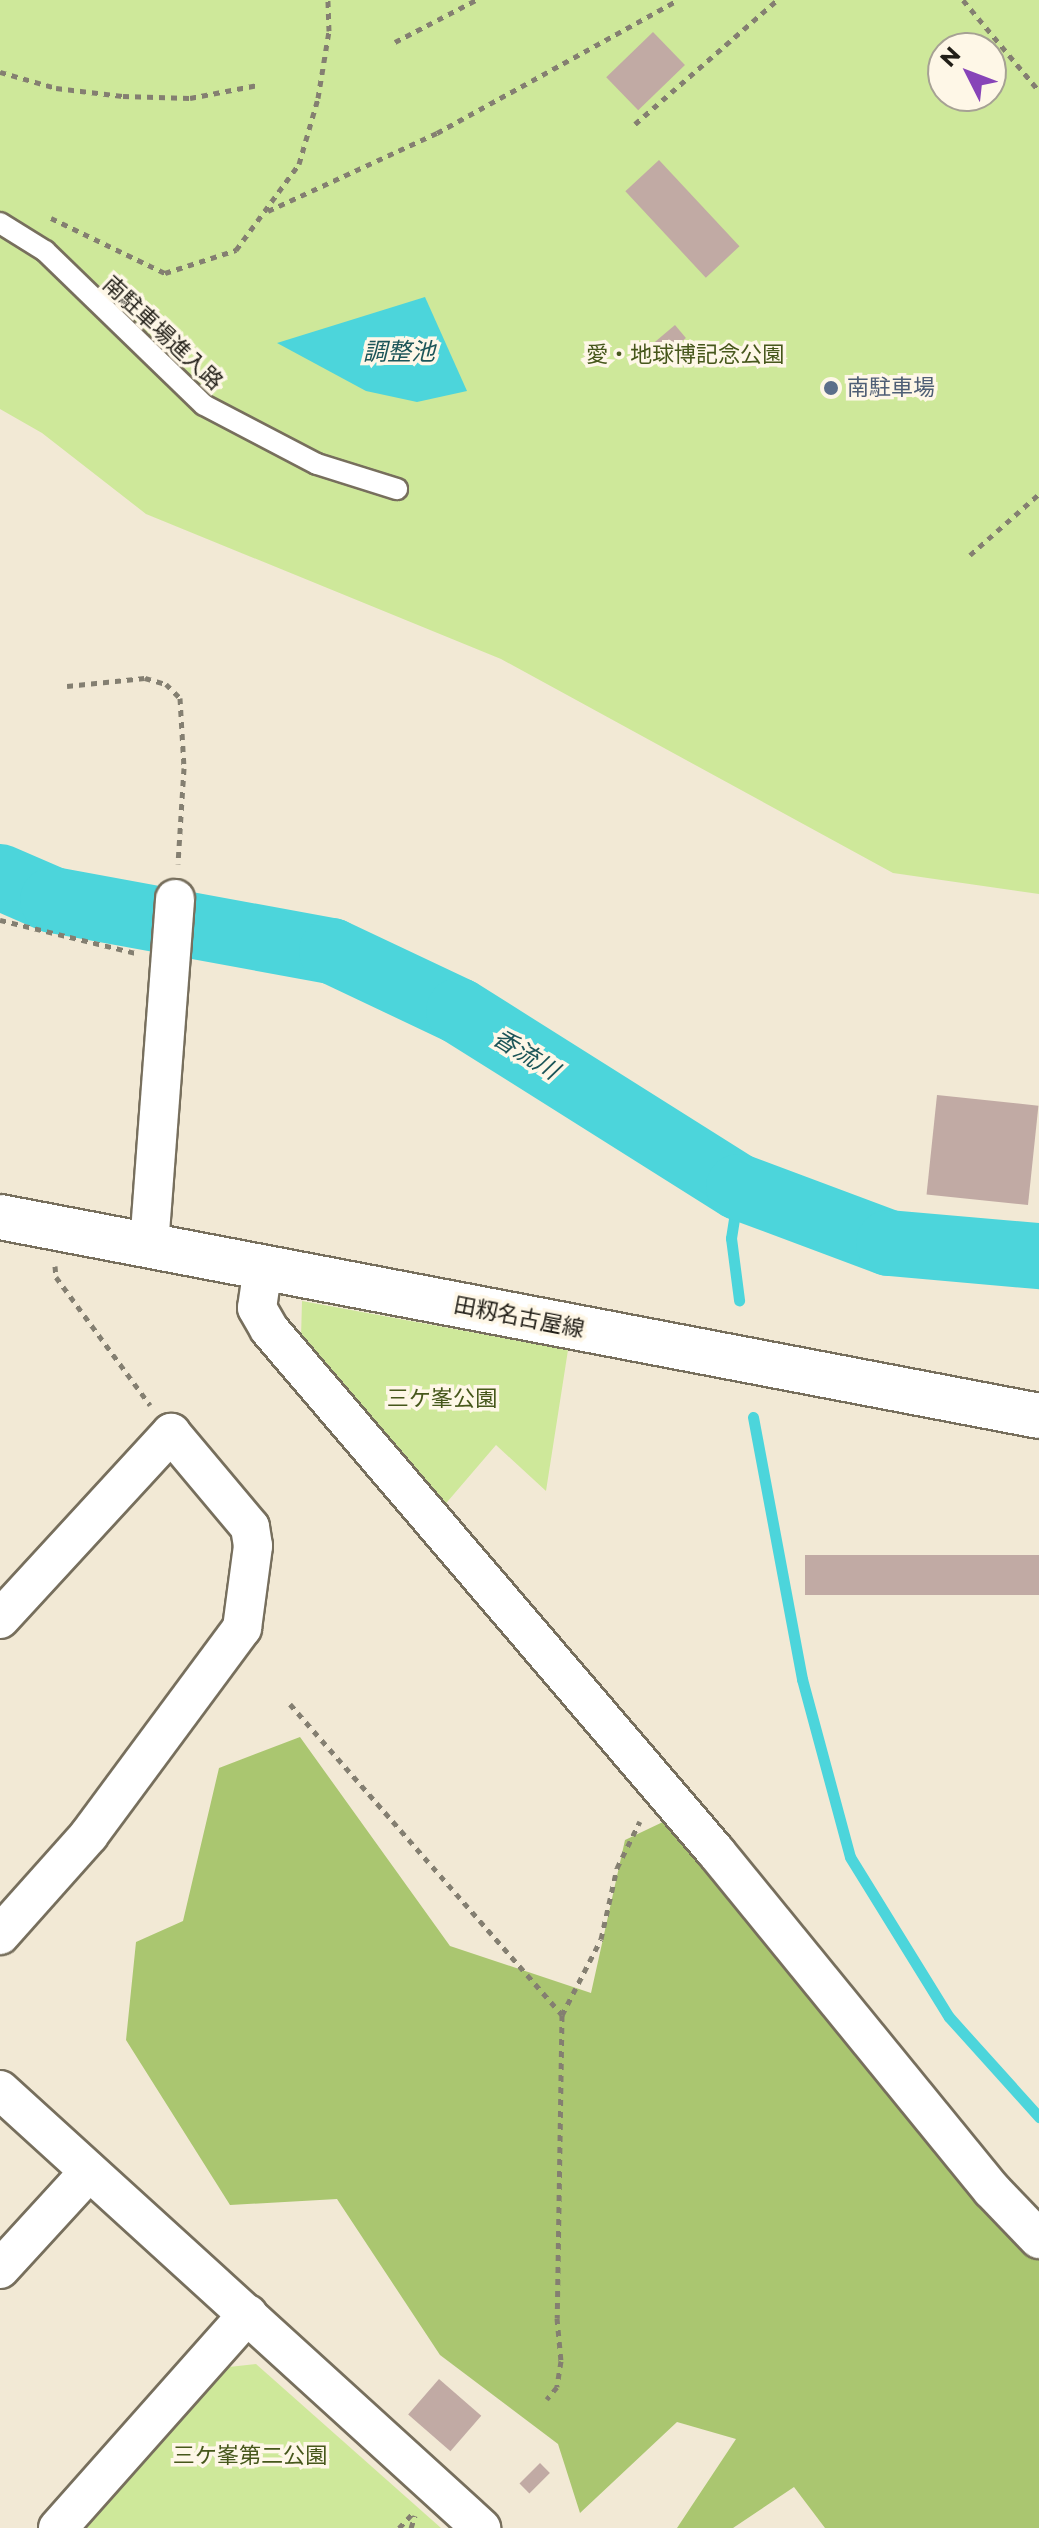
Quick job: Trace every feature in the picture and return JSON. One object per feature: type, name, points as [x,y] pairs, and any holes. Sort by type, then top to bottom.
[{"type":"main road","name":"田籾名古屋線","points":[[0,1217],[1039,1416]]},
{"type":"street","points":[[149,1246],[175,899]]},
{"type":"street","points":[[263,1267],[257,1308],[269,1329],[659,1786],[992,2190],[1039,2239]]},
{"type":"street","points":[[0,1619],[171,1433],[250,1527],[253,1546],[242,1628],[89,1835],[0,1935]]},
{"type":"street","points":[[0,2090],[481,2528]]},
{"type":"street","points":[[0,2269],[89,2172]]},
{"type":"street","points":[[58,2528],[248,2314]]},
{"type":"lane","name":"南駐車場進入路","points":[[0,223],[45,251],[204,405],[317,464],[397,489]]},
{"type":"path","points":[[41,213],[165,273],[236,250],[268,211],[299,164],[318,98],[329,31],[328,0]]},
{"type":"path","points":[[395,42],[476,0]]},
{"type":"path","points":[[268,211],[437,133],[678,0]]},
{"type":"path","points":[[635,124],[777,0]]},
{"type":"path","points":[[963,0],[1039,91]]},
{"type":"path","points":[[0,72],[56,88],[123,96],[190,98],[258,85]]},
{"type":"path","points":[[970,555],[1039,494]]},
{"type":"path","points":[[67,686],[145,678],[166,684],[180,698],[184,768],[175,899]]},
{"type":"path","points":[[0,920],[168,962]]},
{"type":"path","points":[[55,1261],[56,1277],[171,1433]]},
{"type":"path","points":[[290,1704],[562,2015]]},
{"type":"path","points":[[547,2399],[557,2387],[561,2361],[557,2318],[562,2015],[601,1939],[617,1868],[650,1795],[659,1786]]},
{"type":"green space","name":"愛・地球博記念公園","points":[[0,0],[1039,0],[1039,894],[893,873],[501,659],[146,514],[42,433],[0,409]]},
{"type":"green space","name":"三ケ峯公園","points":[[302,1301],[568,1350],[546,1491],[496,1445],[442,1508],[301,1338]]},
{"type":"green space","points":[[300,1737],[450,1946],[591,1993],[625,1840],[665,1821],[985,2203],[1039,2259],[1039,2528],[825,2528],[794,2487],[733,2528],[677,2528],[736,2439],[677,2422],[580,2513],[558,2444],[440,2355],[337,2199],[230,2205],[126,2040],[136,1942],[183,1921],[219,1768]]},
{"type":"green space","name":"三ケ峯第二公園","points":[[256,2364],[441,2528],[83,2528],[229,2367]]},
{"type":"water","name":"調整池","points":[[425,297],[467,391],[417,402],[366,391],[277,343]]},
{"type":"building","points":[[653,32],[685,65],[638,110],[606,77]]},
{"type":"building","points":[[659,160],[739,246],[706,278],[625,191]]},
{"type":"building","points":[[675,325],[686,338],[664,357],[653,344]]},
{"type":"building","points":[[937,1095],[1038,1106],[1028,1205],[927,1194]]},
{"type":"building","points":[[805,1555],[1039,1555],[1039,1595],[805,1595]]},
{"type":"building","points":[[439,2379],[481,2416],[450,2451],[408,2414]]},
{"type":"building","points":[[540,2463],[550,2473],[529,2493],[519,2484]]},
{"type":"waterway","name":"香流川","points":[[0,877],[53,900],[332,951],[459,1011],[739,1187],[889,1243],[1039,1256]]},
{"type":"waterway","points":[[739,1187],[731,1238],[739,1300]]},
{"type":"waterway","points":[[753,1417],[802,1679],[850,1857],[949,2017],[1039,2117]]},
{"type":"place","name":"南駐車場","points":[[831,388]]}]
